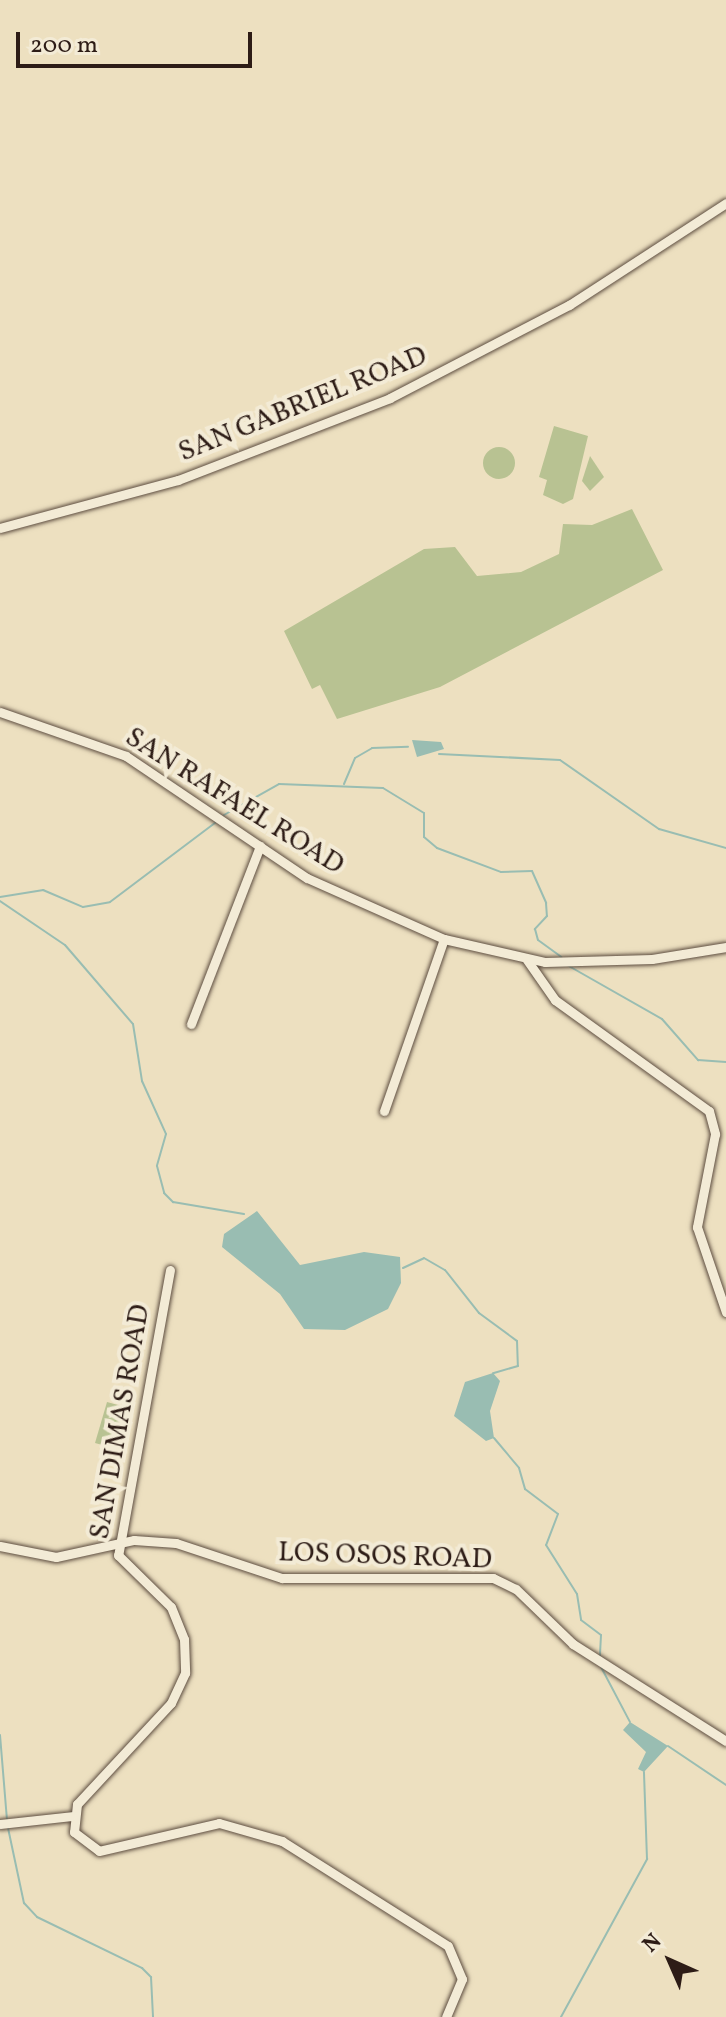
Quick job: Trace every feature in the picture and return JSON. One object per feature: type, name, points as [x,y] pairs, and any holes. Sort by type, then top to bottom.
[{"type":"street","name":"SAN GABRIEL ROAD","points":[[0,528],[178,480],[390,398],[574,302],[726,203]]},
{"type":"street","name":"SAN RAFAEL ROAD","points":[[0,712],[126,756],[323,886],[444,939],[527,960],[640,960],[726,947]]},
{"type":"street","points":[[191,1024],[260,846]]},
{"type":"street","points":[[384,1111],[444,939]]},
{"type":"street","points":[[527,960],[555,1000],[665,1072],[712,1116],[697,1227],[726,1312]]},
{"type":"street","name":"SAN DIMAS ROAD","points":[[72,1816],[86,1790],[177,1696],[185,1673],[176,1618],[160,1591],[118,1555],[170,1270]]},
{"type":"street","name":"LOS OSOS ROAD","points":[[0,1546],[56,1557],[120,1545],[185,1544],[282,1578],[493,1578],[516,1589],[573,1644],[726,1741]]},
{"type":"street","points":[[0,1824],[72,1816],[79,1840],[99,1851],[219,1823],[282,1841],[448,1946],[462,1979],[446,2017]]},
{"type":"green space","points":[[554,426],[588,436],[573,499],[563,504],[543,495],[547,480],[539,477]]},
{"type":"green space","points":[[499,447],[510,452],[515,463],[510,474],[499,479],[488,474],[483,463],[488,452]]},
{"type":"green space","points":[[590,456],[604,477],[590,491],[582,481]]},
{"type":"green space","points":[[632,509],[663,570],[440,687],[337,719],[320,685],[312,689],[284,631],[424,549],[455,547],[477,576],[521,572],[559,554],[563,524],[592,525]]},
{"type":"green space","points":[[107,1402],[129,1408],[117,1449],[95,1443]]},
{"type":"water","points":[[412,740],[441,742],[444,749],[417,757]]},
{"type":"water","points":[[257,1211],[300,1265],[364,1252],[400,1257],[401,1283],[388,1309],[345,1330],[304,1329],[280,1294],[222,1247],[224,1234]]},
{"type":"water","points":[[493,1373],[500,1381],[490,1411],[494,1438],[486,1441],[454,1416],[465,1382]]},
{"type":"water","points":[[630,1722],[668,1746],[644,1772],[638,1769],[646,1752],[623,1730]]},
{"type":"waterway","points":[[344,784],[355,758],[372,748],[408,747]]},
{"type":"waterway","points":[[439,754],[560,760],[659,829],[726,848]]},
{"type":"waterway","points":[[224,815],[279,784],[383,788],[424,813],[424,837],[437,848],[501,872],[532,871],[546,903],[547,916],[535,929],[538,940],[561,957]]},
{"type":"waterway","points":[[0,897],[43,890],[83,907],[110,902],[216,822]]},
{"type":"waterway","points":[[0,901],[65,945],[133,1024],[142,1081],[166,1134],[157,1166],[164,1193],[173,1202],[244,1214]]},
{"type":"waterway","points":[[567,965],[662,1019],[698,1060],[726,1062]]},
{"type":"waterway","points":[[403,1268],[424,1258],[445,1270],[479,1313],[517,1341],[518,1366],[493,1373]]},
{"type":"waterway","points":[[494,1438],[519,1468],[525,1489],[558,1514],[546,1545],[577,1594],[581,1620],[601,1635],[600,1657]]},
{"type":"waterway","points":[[601,1667],[630,1722]]},
{"type":"waterway","points":[[0,1735],[7,1821]]},
{"type":"waterway","points":[[668,1746],[726,1785]]},
{"type":"waterway","points":[[561,2017],[647,1859],[644,1772]]},
{"type":"waterway","points":[[8,1828],[24,1903],[37,1917],[142,1968],[151,1977],[153,2017]]}]
